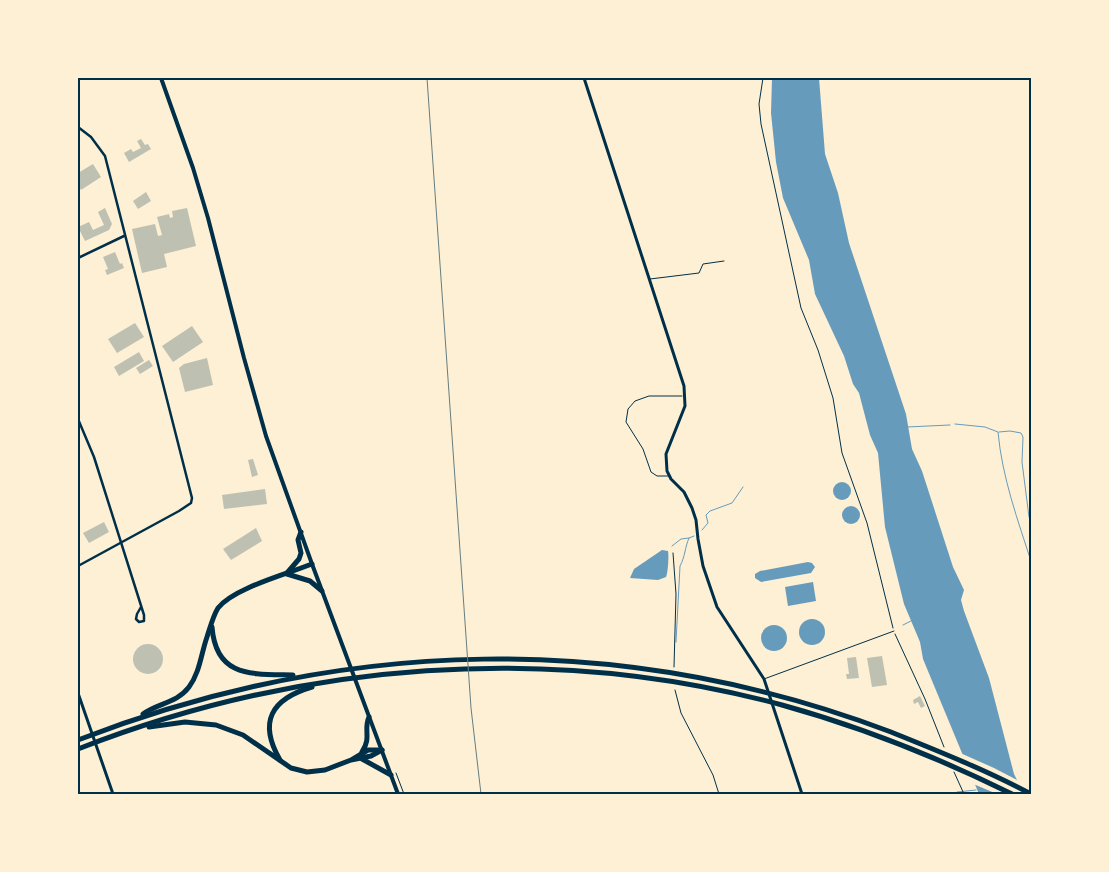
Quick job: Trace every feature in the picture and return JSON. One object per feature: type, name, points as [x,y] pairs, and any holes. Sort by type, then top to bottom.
[{"type":"highway","points":[[287,574],[300,559],[301,553],[298,540],[300,532]]},
{"type":"highway","points":[[139,718],[150,710],[171,702],[189,686],[200,665],[217,610],[232,596],[312,564]]},
{"type":"highway","points":[[287,574],[310,581],[322,591]]},
{"type":"highway","points":[[212,624],[213,640],[217,651],[225,662],[232,667],[257,674],[303,676]]},
{"type":"highway","points":[[78,740],[139,718],[219,694],[303,676],[413,662],[480,659],[570,661],[688,675],[778,695],[850,717],[923,745],[1031,794]]},
{"type":"highway","points":[[78,749],[136,728],[239,699],[336,680],[379,674],[445,669],[516,668],[622,675],[688,684],[781,705],[846,725],[919,753],[1012,794]]},
{"type":"highway","points":[[280,760],[272,747],[269,734],[270,718],[275,710],[290,696],[302,690],[336,680]]},
{"type":"highway","points":[[362,752],[368,739],[366,723],[368,717]]},
{"type":"highway","points":[[136,728],[185,722],[216,725],[244,736],[291,768],[307,772],[325,770],[350,760],[362,752],[376,749],[382,750]]},
{"type":"highway","points":[[350,760],[376,755],[382,750]]},
{"type":"highway","points":[[362,759],[394,774]]},
{"type":"main road","points":[[161,78],[193,168],[208,218],[261,422],[368,717],[394,774],[398,794]]},
{"type":"street","points":[[584,78],[682,376],[686,396],[682,414],[666,454],[668,476],[684,492],[692,508],[705,573],[718,607],[764,679],[802,794]]},
{"type":"street","points":[[78,127],[91,137],[105,156],[192,498],[191,502],[179,511],[78,566]]},
{"type":"street","points":[[78,258],[124,236]]},
{"type":"street","points":[[78,418],[94,457],[144,615],[144,620],[139,622],[136,619],[141,608]]},
{"type":"street","points":[[78,693],[113,794]]},
{"type":"lane","points":[[649,279],[699,273],[703,264],[724,261]]},
{"type":"lane","points":[[668,476],[658,476],[651,472],[644,448],[627,424],[626,414],[631,405],[641,398],[649,396],[686,396]]},
{"type":"lane","points":[[764,679],[894,631]]},
{"type":"path","points":[[762,78],[758,111],[782,228],[801,308],[818,350],[833,398],[842,453],[868,523],[894,631],[944,748]]},
{"type":"path","points":[[673,553],[676,594],[674,667]]},
{"type":"path","points":[[675,690],[681,713],[714,775],[719,794]]},
{"type":"path","points":[[954,773],[964,794]]},
{"type":"path","points":[[394,774],[404,794]]},
{"type":"water","points":[[772,78],[819,78],[825,154],[838,193],[849,243],[906,414],[912,449],[922,471],[953,567],[964,590],[961,600],[964,611],[989,678],[1014,774],[1024,794],[979,794],[923,659],[920,642],[904,604],[885,527],[878,453],[870,435],[859,393],[853,384],[844,356],[815,294],[809,260],[783,198],[776,162],[771,113]]},
{"type":"water","points":[[838,482],[846,482],[851,487],[849,498],[838,500],[833,495],[833,487]]},
{"type":"water","points":[[847,506],[855,506],[860,511],[858,522],[847,524],[842,519],[842,511]]},
{"type":"water","points":[[662,550],[668,551],[666,577],[658,580],[630,578],[634,569]]},
{"type":"water","points":[[808,562],[812,563],[815,567],[811,573],[761,582],[755,578],[755,574],[760,571]]},
{"type":"water","points":[[813,582],[816,601],[788,606],[785,587]]},
{"type":"water","points":[[812,619],[821,623],[825,632],[821,641],[812,645],[803,641],[799,632],[803,623]]},
{"type":"water","points":[[774,625],[783,629],[787,638],[783,647],[774,651],[765,647],[761,638],[765,629]]},
{"type":"pier","points":[[958,752],[1021,782],[1026,794],[997,794],[971,783]]},
{"type":"building","points":[[141,139],[151,149],[129,162],[124,153],[131,149],[133,152],[141,148],[137,141]]},
{"type":"building","points":[[93,164],[101,177],[81,190],[78,185],[78,173]]},
{"type":"building","points":[[146,192],[151,201],[138,209],[133,201]]},
{"type":"building","points":[[105,208],[112,224],[109,230],[85,241],[78,227],[89,222],[93,230],[104,225],[98,212]]},
{"type":"building","points":[[187,208],[196,246],[164,254],[167,267],[142,273],[132,229],[155,224],[158,236],[162,235],[157,217],[169,214],[170,218],[173,217],[172,211]]},
{"type":"building","points":[[115,252],[120,264],[122,263],[124,268],[107,275],[105,270],[108,269],[103,257]]},
{"type":"building","points":[[135,323],[144,337],[117,353],[108,339]]},
{"type":"building","points":[[192,326],[203,342],[173,362],[162,346]]},
{"type":"building","points":[[139,352],[144,361],[119,376],[114,367]]},
{"type":"building","points":[[207,358],[213,385],[185,392],[179,368],[184,364]]},
{"type":"building","points":[[149,360],[153,366],[140,374],[136,368]]},
{"type":"building","points":[[253,459],[258,475],[252,477],[248,460]]},
{"type":"building","points":[[265,489],[267,504],[224,509],[222,495]]},
{"type":"building","points":[[104,522],[109,532],[89,543],[83,533]]},
{"type":"building","points":[[256,528],[262,541],[231,560],[223,549]]},
{"type":"building","points":[[148,644],[159,648],[163,659],[159,670],[148,674],[137,670],[133,659],[137,648]]},
{"type":"building","points":[[882,656],[887,685],[872,687],[867,658]]},
{"type":"building","points":[[856,657],[859,678],[847,679],[846,674],[849,674],[847,658]]},
{"type":"building","points":[[920,696],[925,706],[921,708],[918,702],[914,704],[913,700]]},
{"type":"waterway","points":[[955,424],[985,427],[998,432],[1007,482],[1032,564]]},
{"type":"waterway","points":[[907,427],[950,425]]},
{"type":"waterway","points":[[999,432],[1021,433],[1023,437],[1022,462],[1029,517],[1032,523]]},
{"type":"waterway","points":[[702,530],[708,523],[706,515],[710,511],[732,503],[743,487]]},
{"type":"waterway","points":[[676,642],[680,566],[689,538],[694,536]]},
{"type":"waterway","points":[[672,546],[681,539],[689,538]]},
{"type":"waterway","points":[[903,625],[911,621]]},
{"type":"waterway","points":[[957,792],[976,790]]},
{"type":"railway","points":[[427,78],[471,708],[481,794]]}]
